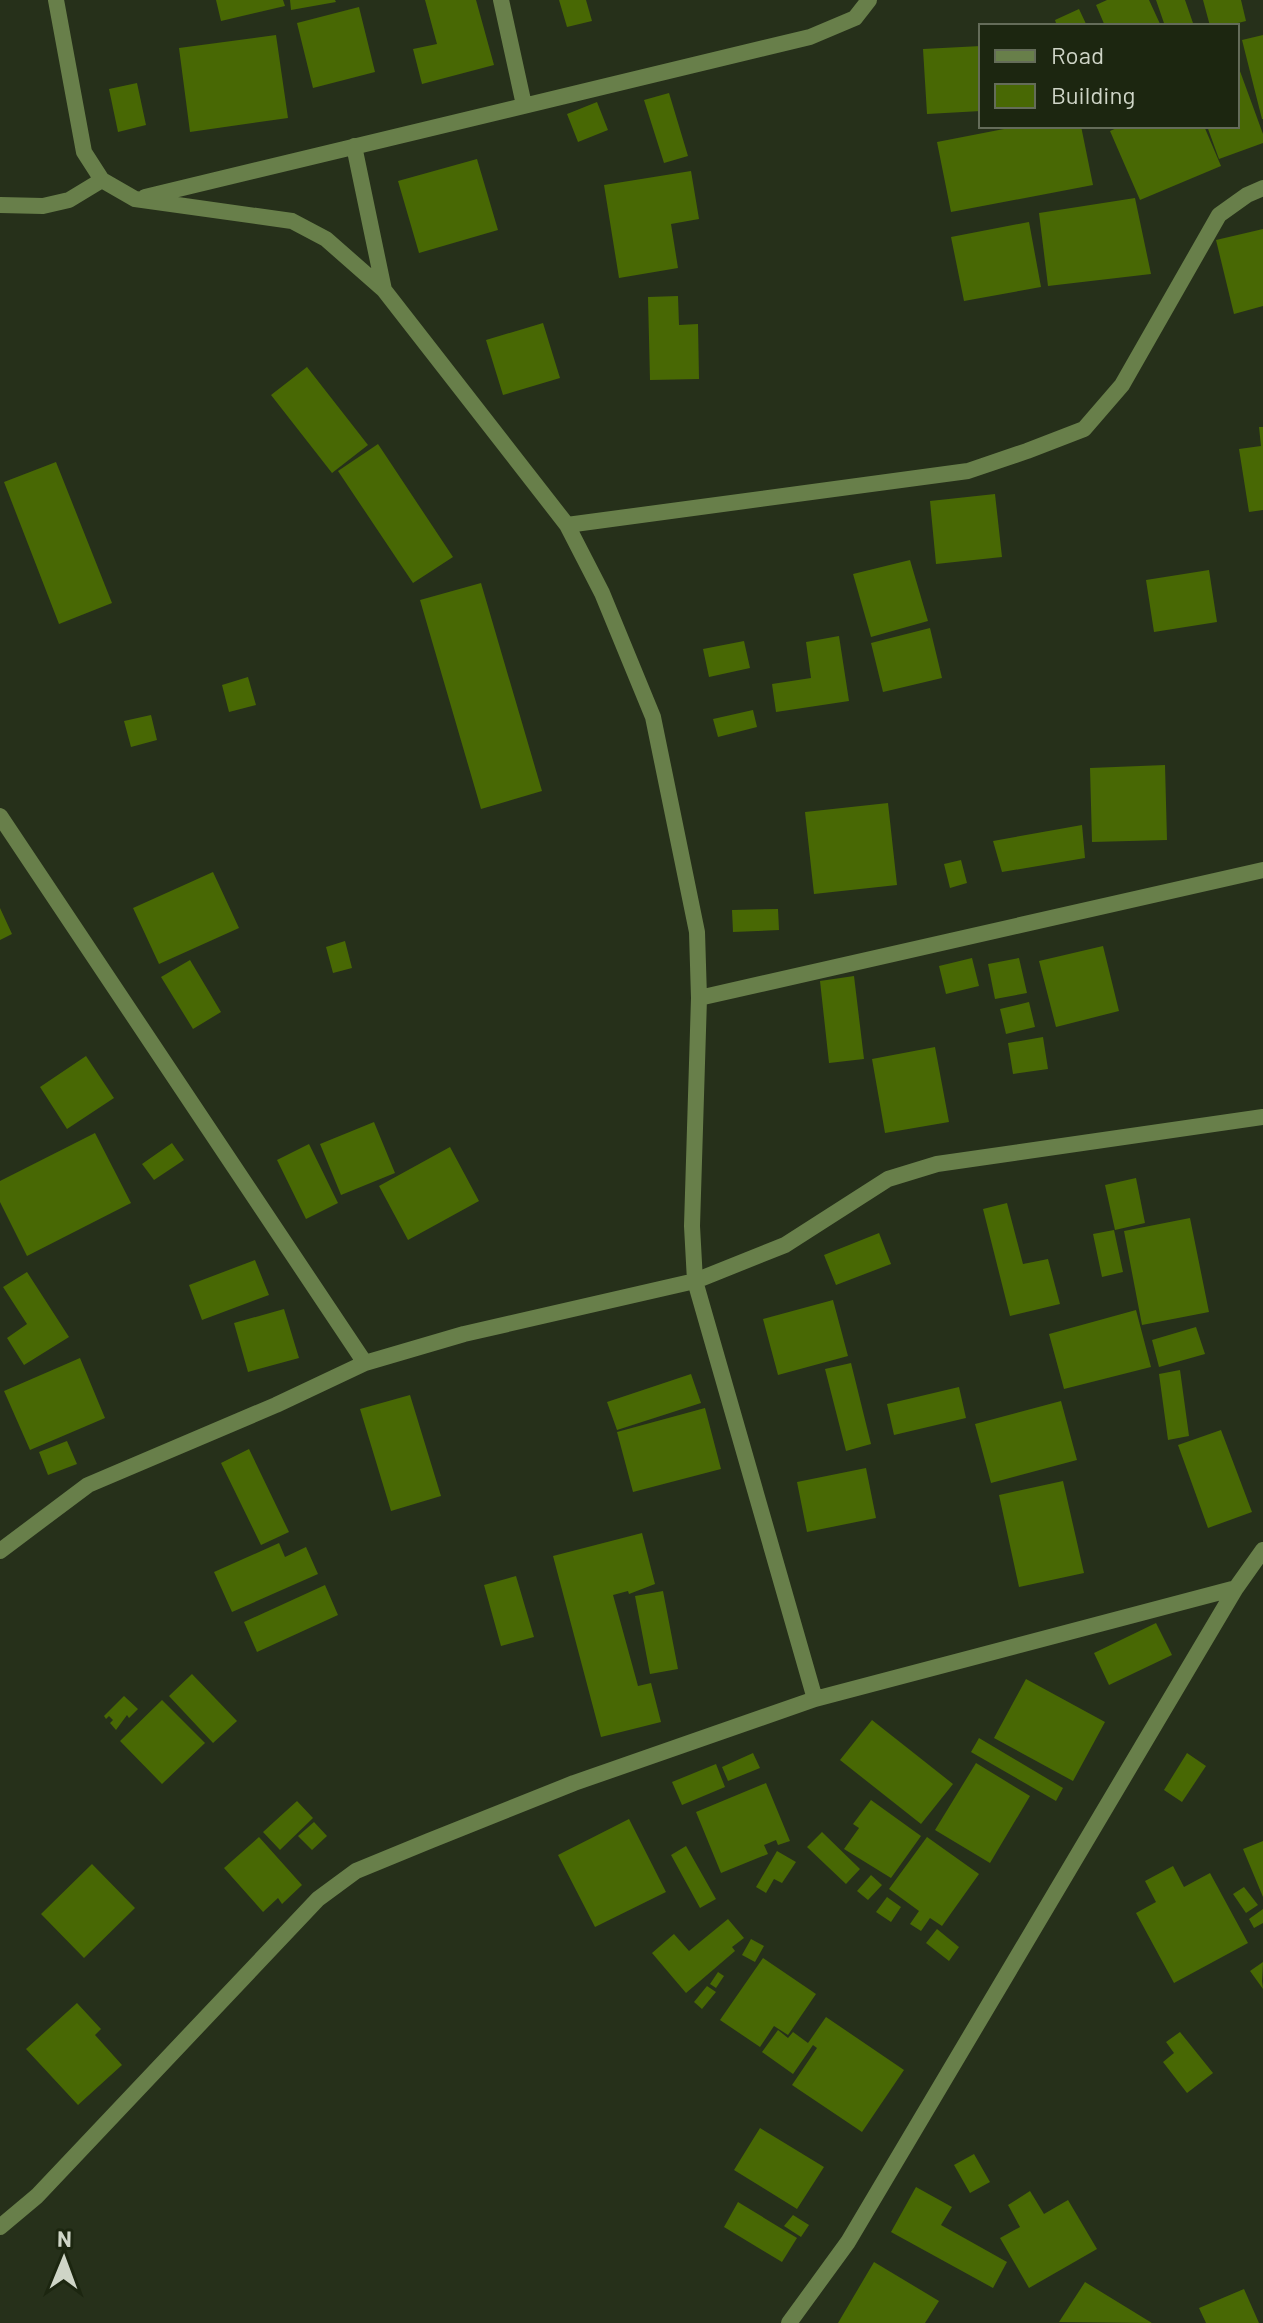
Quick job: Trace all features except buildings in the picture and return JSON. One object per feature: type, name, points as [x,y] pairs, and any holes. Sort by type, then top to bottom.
[{"type":"street","points":[[56,0],[84,152],[102,180],[135,199],[292,221],[326,239],[384,290],[567,525],[602,593],[653,717],[697,932],[699,998],[692,1226],[695,1281],[815,1699]]},
{"type":"street","points":[[501,0],[524,105]]},
{"type":"street","points":[[135,199],[810,37],[855,18],[869,0]]},
{"type":"street","points":[[354,146],[384,290]]},
{"type":"street","points":[[0,205],[43,206],[69,200],[102,180]]},
{"type":"street","points":[[567,525],[968,471],[1084,429],[1122,385],[1219,215],[1247,195],[1263,188]]},
{"type":"street","points":[[0,816],[365,1363]]},
{"type":"street","points":[[699,998],[1263,870]]},
{"type":"street","points":[[0,1551],[88,1485],[276,1405],[365,1363],[464,1334],[695,1281],[785,1245],[888,1179],[937,1164],[1263,1117]]},
{"type":"street","points":[[789,2323],[848,2242],[1236,1588],[1263,1550]]},
{"type":"street","points":[[0,2227],[37,2196],[318,1899],[356,1871],[574,1783],[815,1699],[1236,1588]]}]
